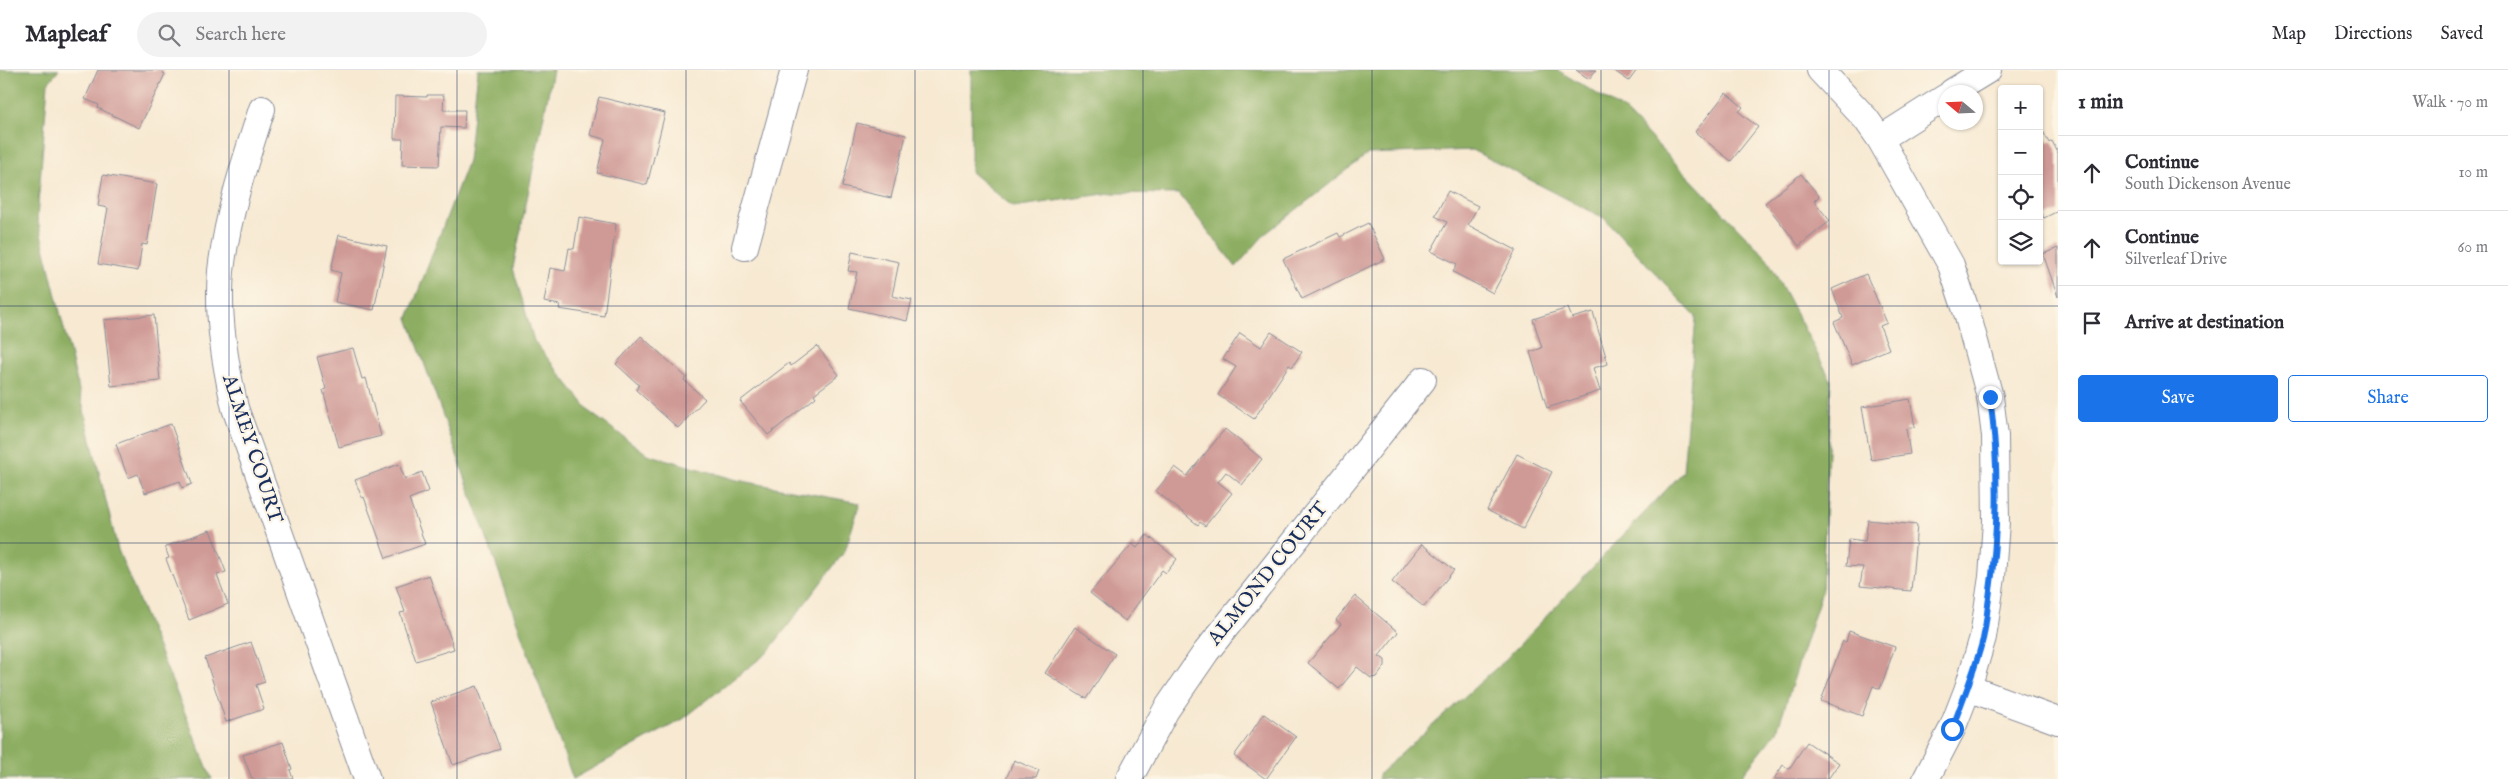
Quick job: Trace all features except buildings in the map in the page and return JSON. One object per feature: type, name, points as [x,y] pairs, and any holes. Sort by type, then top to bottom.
[{"type":"street","points":[[744,247],[794,70]]},
{"type":"street","points":[[1820,70],[1866,119],[1880,139],[1951,265],[1967,313],[1990,397],[1996,444],[1996,522],[1992,577],[1983,637],[1968,688],[1952,729],[1926,779]]},
{"type":"street","points":[[1963,85],[1988,70]]},
{"type":"street","points":[[1880,139],[1938,102]]},
{"type":"street","name":"ALMEY COURT","points":[[262,108],[247,155],[225,239],[221,273],[220,312],[225,361],[235,408],[367,779]]},
{"type":"street","name":"ALMOND COURT","points":[[1129,779],[1166,710],[1206,652],[1423,380]]},
{"type":"street","points":[[1968,688],[2058,721]]},
{"type":"green space","points":[[0,70],[59,70],[48,83],[37,218],[118,550],[212,779],[0,779]]},
{"type":"green space","points":[[478,70],[553,70],[513,268],[534,341],[591,413],[647,454],[737,480],[860,503],[845,551],[767,653],[683,719],[573,779],[408,318],[468,161]]},
{"type":"green space","points":[[971,70],[1557,70],[1624,110],[1767,258],[1831,380],[1822,591],[1777,731],[1739,779],[1378,779],[1380,773],[1505,660],[1683,472],[1696,317],[1604,218],[1472,150],[1368,154],[1265,234],[1236,267],[1179,194],[1111,193],[1013,207],[971,172]]},
{"type":"route","points":[[1952,729],[1968,688],[1983,637],[1992,577],[1997,479],[1995,436],[1990,397]]}]
